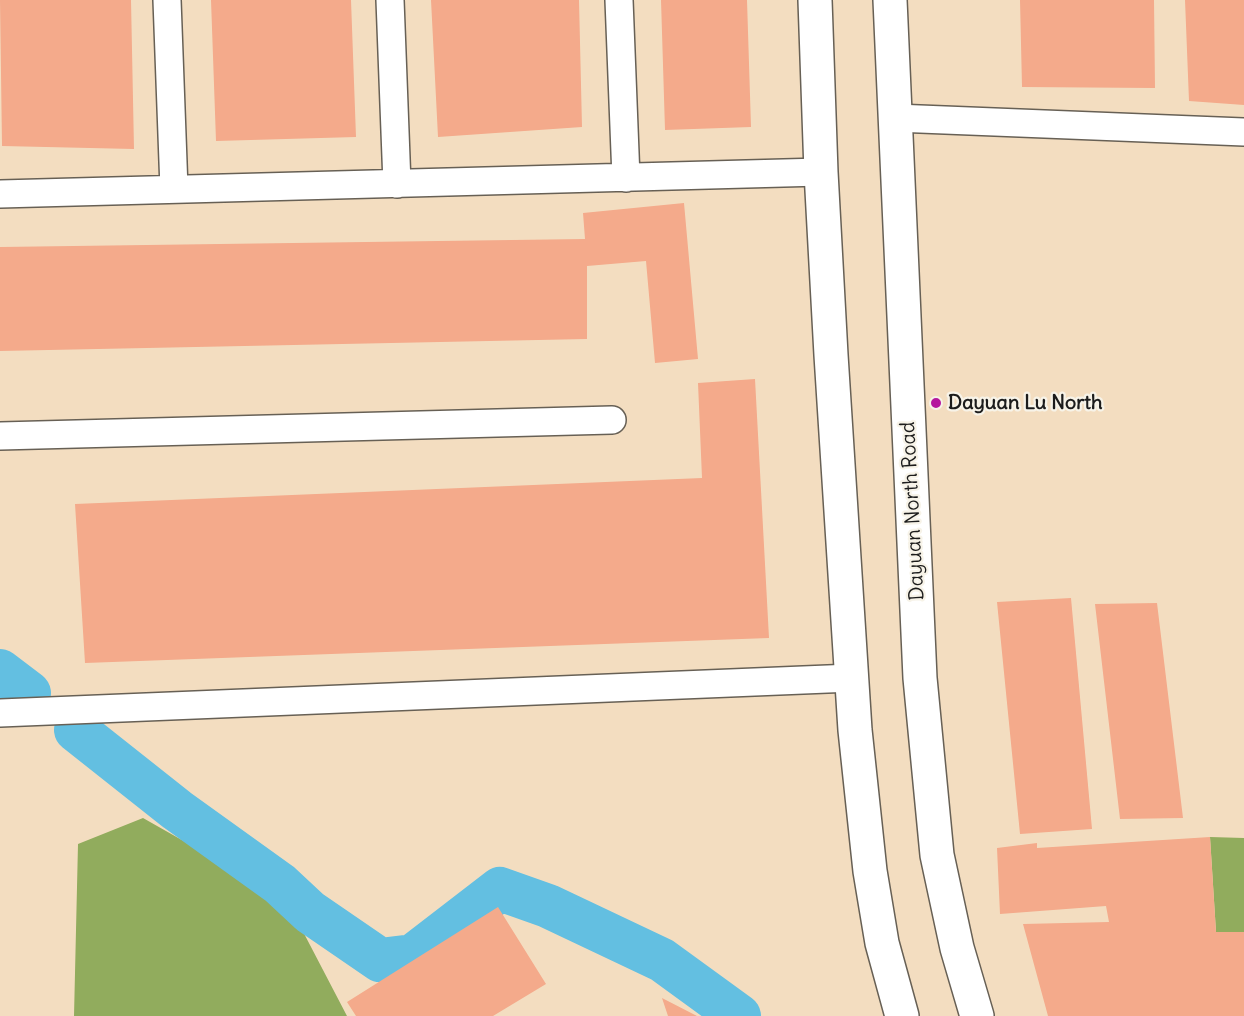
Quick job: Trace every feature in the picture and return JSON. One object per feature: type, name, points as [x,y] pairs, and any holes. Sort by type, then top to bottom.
[{"type":"main road","points":[[815,0],[821,172],[852,678],[870,871],[882,943],[902,1016]]},
{"type":"main road","name":"Dayuan North Road","points":[[890,0],[920,678],[937,855],[957,948],[977,1016]]},
{"type":"street","points":[[167,0],[174,189]]},
{"type":"street","points":[[390,0],[397,184]]},
{"type":"street","points":[[619,0],[626,178]]},
{"type":"street","points":[[895,118],[1244,132]]},
{"type":"street","points":[[0,194],[821,172]]},
{"type":"street","points":[[0,436],[612,420]]},
{"type":"street","points":[[0,713],[852,678]]},
{"type":"green space","points":[[143,818],[286,899],[347,1016],[74,1016],[78,844]]},
{"type":"green space","points":[[1210,837],[1244,838],[1244,932],[1216,932]]},
{"type":"building","points":[[0,0],[131,0],[134,149],[2,146]]},
{"type":"building","points":[[211,0],[351,0],[356,137],[216,141]]},
{"type":"building","points":[[431,0],[579,0],[582,127],[438,137]]},
{"type":"building","points":[[661,0],[747,0],[751,127],[665,130]]},
{"type":"building","points":[[1020,0],[1154,0],[1155,88],[1022,87]]},
{"type":"building","points":[[1185,0],[1244,0],[1244,105],[1189,101]]},
{"type":"building","points":[[684,203],[698,359],[655,363],[646,261],[587,266],[587,339],[0,351],[0,247],[585,239],[583,213]]},
{"type":"building","points":[[755,379],[769,638],[85,663],[75,504],[702,478],[698,383]]},
{"type":"building","points":[[1071,598],[1092,829],[1020,834],[997,602]]},
{"type":"building","points":[[1157,603],[1183,818],[1120,819],[1095,604]]},
{"type":"building","points":[[1210,837],[1216,932],[1244,932],[1244,1016],[1048,1016],[1023,924],[1109,922],[1106,906],[1000,914],[997,848],[1037,843],[1037,848]]},
{"type":"building","points":[[498,907],[546,984],[493,1016],[356,1016],[347,1002]]},
{"type":"building","points":[[662,998],[697,1016],[668,1016]]},
{"type":"waterway","points":[[0,671],[29,693]]},
{"type":"waterway","points":[[76,730],[177,810],[280,884],[310,912],[380,960],[413,956],[500,889],[548,906],[662,960],[739,1016]]},
{"type":"place","name":"Dayuan Lu North","points":[[936,403]]}]
